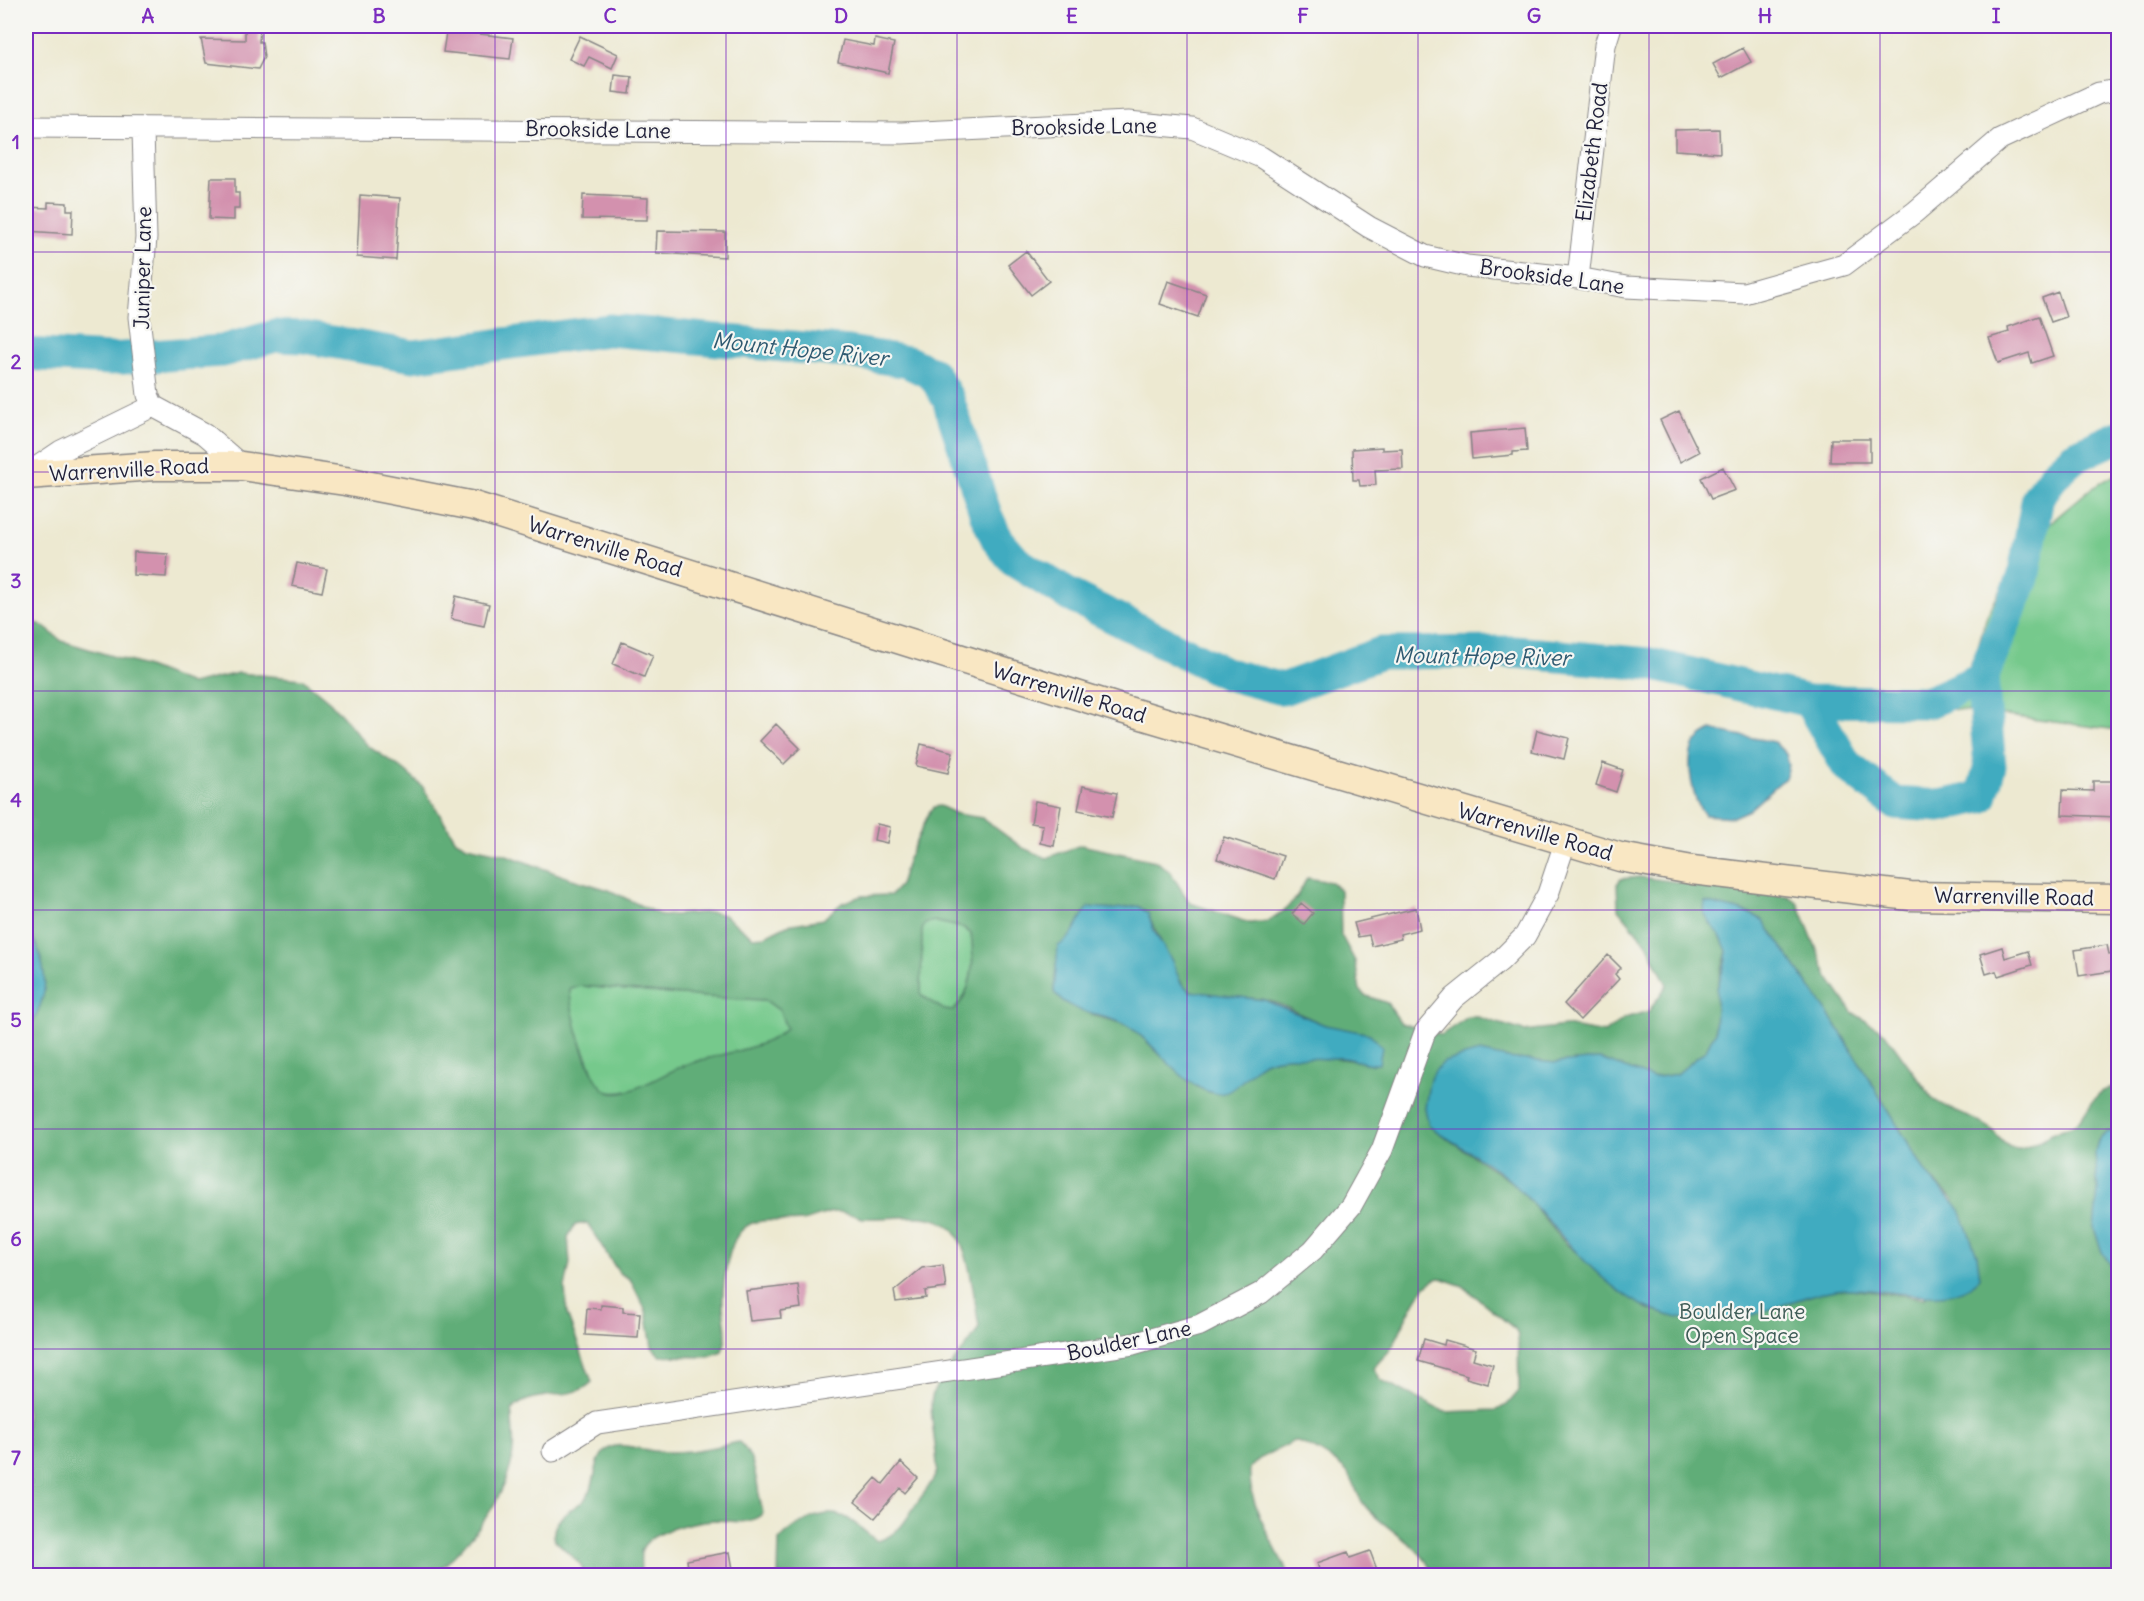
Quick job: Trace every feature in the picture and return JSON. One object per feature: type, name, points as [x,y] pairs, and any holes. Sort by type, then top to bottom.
[{"type":"main road","name":"Warrenville Road","points":[[26,475],[155,466],[242,466],[345,481],[474,506],[1118,708],[1565,843],[1620,857],[1692,870],[1910,896],[2118,899]]},
{"type":"street","name":"Elizabeth Road","points":[[1578,278],[1605,45],[1611,26]]},
{"type":"street","name":"Brookside Lane","points":[[26,127],[143,130],[505,129],[902,133],[1128,122],[1192,128],[1261,157],[1369,227],[1425,256],[1467,266],[1578,278],[1626,287],[1744,293],[1844,265],[1915,212],[2000,139],[2099,93],[2118,90]]},
{"type":"street","name":"Juniper Lane","points":[[143,130],[146,238],[139,317],[150,400]]},
{"type":"street","points":[[26,475],[61,451],[150,400],[206,434],[242,466]]},
{"type":"street","name":"Boulder Lane","points":[[553,1451],[597,1423],[1133,1344],[1200,1325],[1261,1293],[1313,1250],[1351,1206],[1382,1150],[1425,1032],[1454,998],[1500,961],[1525,936],[1548,894],[1565,843]]},
{"type":"green space","points":[[2118,473],[2118,730],[1950,709],[1977,650],[1987,615],[2020,555],[2042,530],[2090,489]]},
{"type":"green space","name":"Boulder Lane Open Space","points":[[26,622],[40,624],[62,641],[145,666],[191,684],[238,673],[302,679],[330,702],[369,747],[400,767],[422,786],[456,840],[467,846],[504,854],[609,890],[662,916],[712,912],[724,915],[753,937],[765,936],[787,925],[823,919],[842,903],[861,896],[891,895],[900,885],[907,861],[930,811],[940,806],[957,814],[982,818],[1023,848],[1046,858],[1081,845],[1156,861],[1170,872],[1190,903],[1250,923],[1268,921],[1284,911],[1297,897],[1307,878],[1331,882],[1340,890],[1341,935],[1355,961],[1360,990],[1364,995],[1387,1003],[1401,1023],[1441,1035],[1468,1017],[1478,1017],[1524,1031],[1565,1026],[1605,1033],[1625,1018],[1649,1011],[1667,985],[1647,944],[1618,909],[1617,884],[1621,879],[1639,877],[1788,896],[1798,903],[1828,977],[1852,1012],[1885,1033],[1933,1099],[1987,1126],[2007,1146],[2020,1149],[2073,1125],[2079,1121],[2098,1094],[2118,1087],[2118,1132],[2107,1132],[2098,1140],[2095,1153],[2098,1191],[2094,1228],[2102,1252],[2118,1276],[2118,1575],[1432,1575],[1421,1555],[1380,1521],[1363,1503],[1346,1471],[1322,1453],[1294,1441],[1259,1459],[1250,1468],[1250,1482],[1257,1510],[1289,1575],[778,1575],[779,1541],[801,1523],[810,1519],[829,1514],[838,1515],[851,1520],[877,1541],[891,1535],[901,1526],[937,1471],[931,1412],[932,1397],[941,1378],[968,1345],[979,1327],[968,1264],[960,1240],[954,1231],[935,1219],[924,1217],[863,1218],[839,1212],[793,1222],[770,1220],[755,1222],[741,1231],[729,1255],[725,1277],[724,1347],[721,1353],[709,1357],[660,1356],[652,1347],[646,1311],[630,1279],[619,1273],[587,1223],[575,1225],[568,1237],[570,1263],[565,1288],[567,1314],[592,1382],[574,1392],[531,1399],[512,1410],[513,1452],[504,1486],[472,1536],[433,1575],[26,1575],[26,1034],[42,1001],[44,980],[35,942],[26,929]],"holes":[[[1705,902],[1742,911],[1763,920],[1833,1020],[1927,1174],[1954,1200],[1925,1298],[1850,1289],[1826,1291],[1719,1321],[1670,1316],[1646,1308],[1566,1244],[1517,1186],[1429,1126],[1425,1108],[1429,1083],[1479,1052],[1507,1058],[1556,1063],[1600,1059],[1653,1078],[1677,1074],[1706,1050],[1715,1032],[1717,988],[1727,951],[1722,939],[1704,914]],[[1138,906],[1144,911],[1182,984],[1189,990],[1203,994],[1261,999],[1286,1007],[1325,1025],[1370,1034],[1372,1064],[1333,1058],[1287,1057],[1264,1062],[1236,1086],[1223,1092],[1205,1091],[1194,1085],[1130,1027],[1117,1021],[1095,1016],[1058,997],[1054,992],[1058,947],[1073,936],[1089,907],[1114,909]],[[933,921],[964,928],[971,934],[973,954],[969,985],[960,1004],[953,1011],[944,1010],[921,995],[922,930],[925,924]],[[582,986],[765,1000],[780,1011],[786,1028],[778,1035],[755,1046],[699,1060],[631,1090],[614,1093],[602,1086],[588,1061],[573,1012],[570,988]],[[1440,1278],[1463,1286],[1516,1330],[1519,1391],[1507,1405],[1496,1410],[1445,1412],[1381,1380],[1374,1369],[1392,1347],[1417,1297],[1424,1288]]]},
{"type":"green space","points":[[933,921],[964,928],[971,934],[973,954],[969,985],[960,1004],[953,1011],[944,1010],[921,995],[922,930],[924,924]]},
{"type":"green space","points":[[582,986],[765,1000],[780,1011],[786,1028],[769,1041],[756,1046],[693,1062],[633,1089],[609,1092],[600,1087],[596,1080],[574,1022],[570,1005],[570,988]]},
{"type":"green space","points":[[739,1442],[750,1456],[756,1475],[763,1513],[758,1517],[740,1522],[706,1521],[684,1525],[662,1533],[652,1538],[641,1552],[641,1575],[585,1575],[581,1565],[555,1540],[557,1522],[587,1497],[600,1457],[609,1448],[625,1446],[658,1452],[682,1452]]},
{"type":"water","points":[[1712,730],[1774,742],[1786,754],[1789,765],[1786,777],[1749,810],[1733,817],[1705,815],[1700,809],[1694,791],[1690,772],[1693,746],[1701,736]]},
{"type":"water","points":[[1705,902],[1742,911],[1763,920],[1833,1020],[1927,1174],[1960,1210],[1977,1255],[1980,1278],[1967,1288],[1935,1295],[1849,1289],[1832,1291],[1751,1315],[1718,1321],[1684,1319],[1654,1310],[1627,1297],[1604,1279],[1510,1180],[1429,1126],[1425,1108],[1429,1083],[1435,1071],[1444,1062],[1479,1052],[1507,1058],[1556,1063],[1600,1059],[1653,1078],[1677,1074],[1706,1050],[1715,1032],[1717,988],[1727,951],[1722,939],[1704,914]]},
{"type":"water","points":[[1138,906],[1148,913],[1154,931],[1172,961],[1181,983],[1190,991],[1264,1000],[1325,1025],[1370,1034],[1382,1047],[1379,1064],[1341,1058],[1281,1057],[1259,1065],[1229,1091],[1214,1093],[1202,1089],[1180,1074],[1128,1026],[1079,1010],[1061,1000],[1054,992],[1058,946],[1074,931],[1084,913],[1089,907],[1114,909]]},
{"type":"water","points":[[26,929],[38,951],[43,970],[44,988],[42,1001],[26,1034]]},
{"type":"water","points":[[2107,1132],[2118,1132],[2118,1276],[2102,1252],[2094,1228],[2098,1191],[2095,1153],[2098,1141]]},
{"type":"building","points":[[447,26],[465,26],[464,32],[513,38],[510,59],[443,52]]},
{"type":"building","points":[[245,27],[260,28],[259,42],[262,42],[264,57],[258,69],[206,63],[201,39],[245,40]]},
{"type":"building","points":[[580,36],[618,54],[612,68],[589,57],[584,66],[569,59]]},
{"type":"building","points":[[875,39],[894,43],[888,73],[838,62],[843,40],[874,46]]},
{"type":"building","points":[[1743,48],[1751,62],[1721,78],[1713,64]]},
{"type":"building","points":[[615,75],[632,77],[630,94],[613,92]]},
{"type":"building","points":[[1719,129],[1720,153],[1675,150],[1675,130]]},
{"type":"building","points":[[211,178],[235,178],[235,193],[239,193],[239,209],[234,209],[234,220],[209,219]]},
{"type":"building","points":[[360,195],[400,198],[396,260],[357,257]]},
{"type":"building","points":[[583,195],[648,198],[647,220],[582,219]]},
{"type":"building","points":[[48,202],[67,203],[67,210],[73,210],[72,234],[26,231],[26,207],[48,208]]},
{"type":"building","points":[[657,231],[725,232],[725,257],[656,253]]},
{"type":"building","points":[[1026,251],[1049,281],[1031,295],[1008,265]]},
{"type":"building","points":[[1168,281],[1206,294],[1198,317],[1160,304]]},
{"type":"building","points":[[2058,292],[2066,317],[2051,322],[2042,298]]},
{"type":"building","points":[[2039,316],[2053,356],[2032,363],[2029,353],[1998,363],[1989,338],[2009,332],[2008,327]]},
{"type":"building","points":[[1679,411],[1699,452],[1680,462],[1660,420]]},
{"type":"building","points":[[1525,428],[1527,451],[1513,452],[1513,455],[1472,459],[1470,433]]},
{"type":"building","points":[[1831,439],[1870,439],[1870,462],[1830,462]]},
{"type":"building","points":[[1382,447],[1382,450],[1402,449],[1403,469],[1375,470],[1376,485],[1360,486],[1359,480],[1353,480],[1352,449]]},
{"type":"building","points":[[1723,467],[1735,490],[1711,499],[1701,478]]},
{"type":"building","points":[[134,552],[168,554],[166,577],[133,575]]},
{"type":"building","points":[[297,563],[327,569],[322,592],[292,586]]},
{"type":"building","points":[[456,596],[489,604],[484,626],[451,619]]},
{"type":"building","points":[[622,642],[653,655],[644,677],[613,664]]},
{"type":"building","points":[[776,724],[800,748],[784,764],[760,741]]},
{"type":"building","points":[[1537,730],[1569,738],[1564,759],[1532,751]]},
{"type":"building","points":[[921,744],[953,752],[948,773],[916,766]]},
{"type":"building","points":[[1603,763],[1623,770],[1616,792],[1596,785]]},
{"type":"building","points":[[2093,781],[2118,781],[2118,817],[2062,815],[2063,790],[2093,791]]},
{"type":"building","points":[[1083,786],[1117,793],[1112,817],[1078,810]]},
{"type":"building","points":[[1035,801],[1061,806],[1054,846],[1040,843],[1043,825],[1031,823]]},
{"type":"building","points":[[877,824],[890,827],[887,843],[874,840]]},
{"type":"building","points":[[1224,837],[1283,856],[1275,879],[1217,859]]},
{"type":"building","points":[[1301,903],[1313,913],[1304,924],[1292,914]]},
{"type":"building","points":[[1416,908],[1420,929],[1400,934],[1401,939],[1372,946],[1369,935],[1358,937],[1354,923]]},
{"type":"building","points":[[2107,945],[2109,954],[2118,953],[2118,970],[2079,976],[2075,950]]},
{"type":"building","points":[[2002,947],[2005,958],[2028,951],[2032,965],[1998,976],[1996,971],[1986,974],[1980,954]]},
{"type":"building","points":[[1608,955],[1621,968],[1615,974],[1619,979],[1580,1020],[1564,1004]]},
{"type":"building","points":[[943,1265],[946,1288],[925,1291],[926,1298],[896,1302],[894,1291],[922,1268]]},
{"type":"building","points":[[798,1285],[801,1308],[780,1311],[781,1318],[750,1321],[746,1291]]},
{"type":"building","points":[[601,1305],[623,1307],[623,1312],[640,1313],[638,1338],[585,1335],[587,1308],[601,1309]]},
{"type":"building","points":[[1424,1339],[1444,1345],[1445,1340],[1476,1349],[1473,1359],[1493,1365],[1488,1384],[1466,1378],[1467,1375],[1418,1361]]},
{"type":"building","points":[[901,1462],[918,1478],[905,1493],[900,1488],[875,1518],[855,1502],[876,1478],[883,1484]]},
{"type":"building","points":[[1370,1551],[1379,1575],[1321,1575],[1317,1563],[1348,1552],[1350,1558]]},
{"type":"building","points":[[730,1552],[733,1569],[726,1570],[727,1575],[689,1575],[687,1560]]},
{"type":"waterway","name":"Mount Hope River","points":[[26,354],[110,359],[222,351],[275,336],[303,337],[413,356],[609,330],[849,352],[908,362],[933,374],[948,399],[986,515],[998,541],[1016,562],[1069,595],[1227,674],[1283,689],[1381,653],[1514,652],[1650,664],[1809,701],[1847,766],[1895,803],[1940,806],[1981,797],[1990,766],[1982,678],[2023,578],[2038,497],[2055,474],[2074,457],[2118,437]]},
{"type":"waterway","name":"Mount Hope River","points":[[1809,701],[1929,702],[1982,678]]}]
